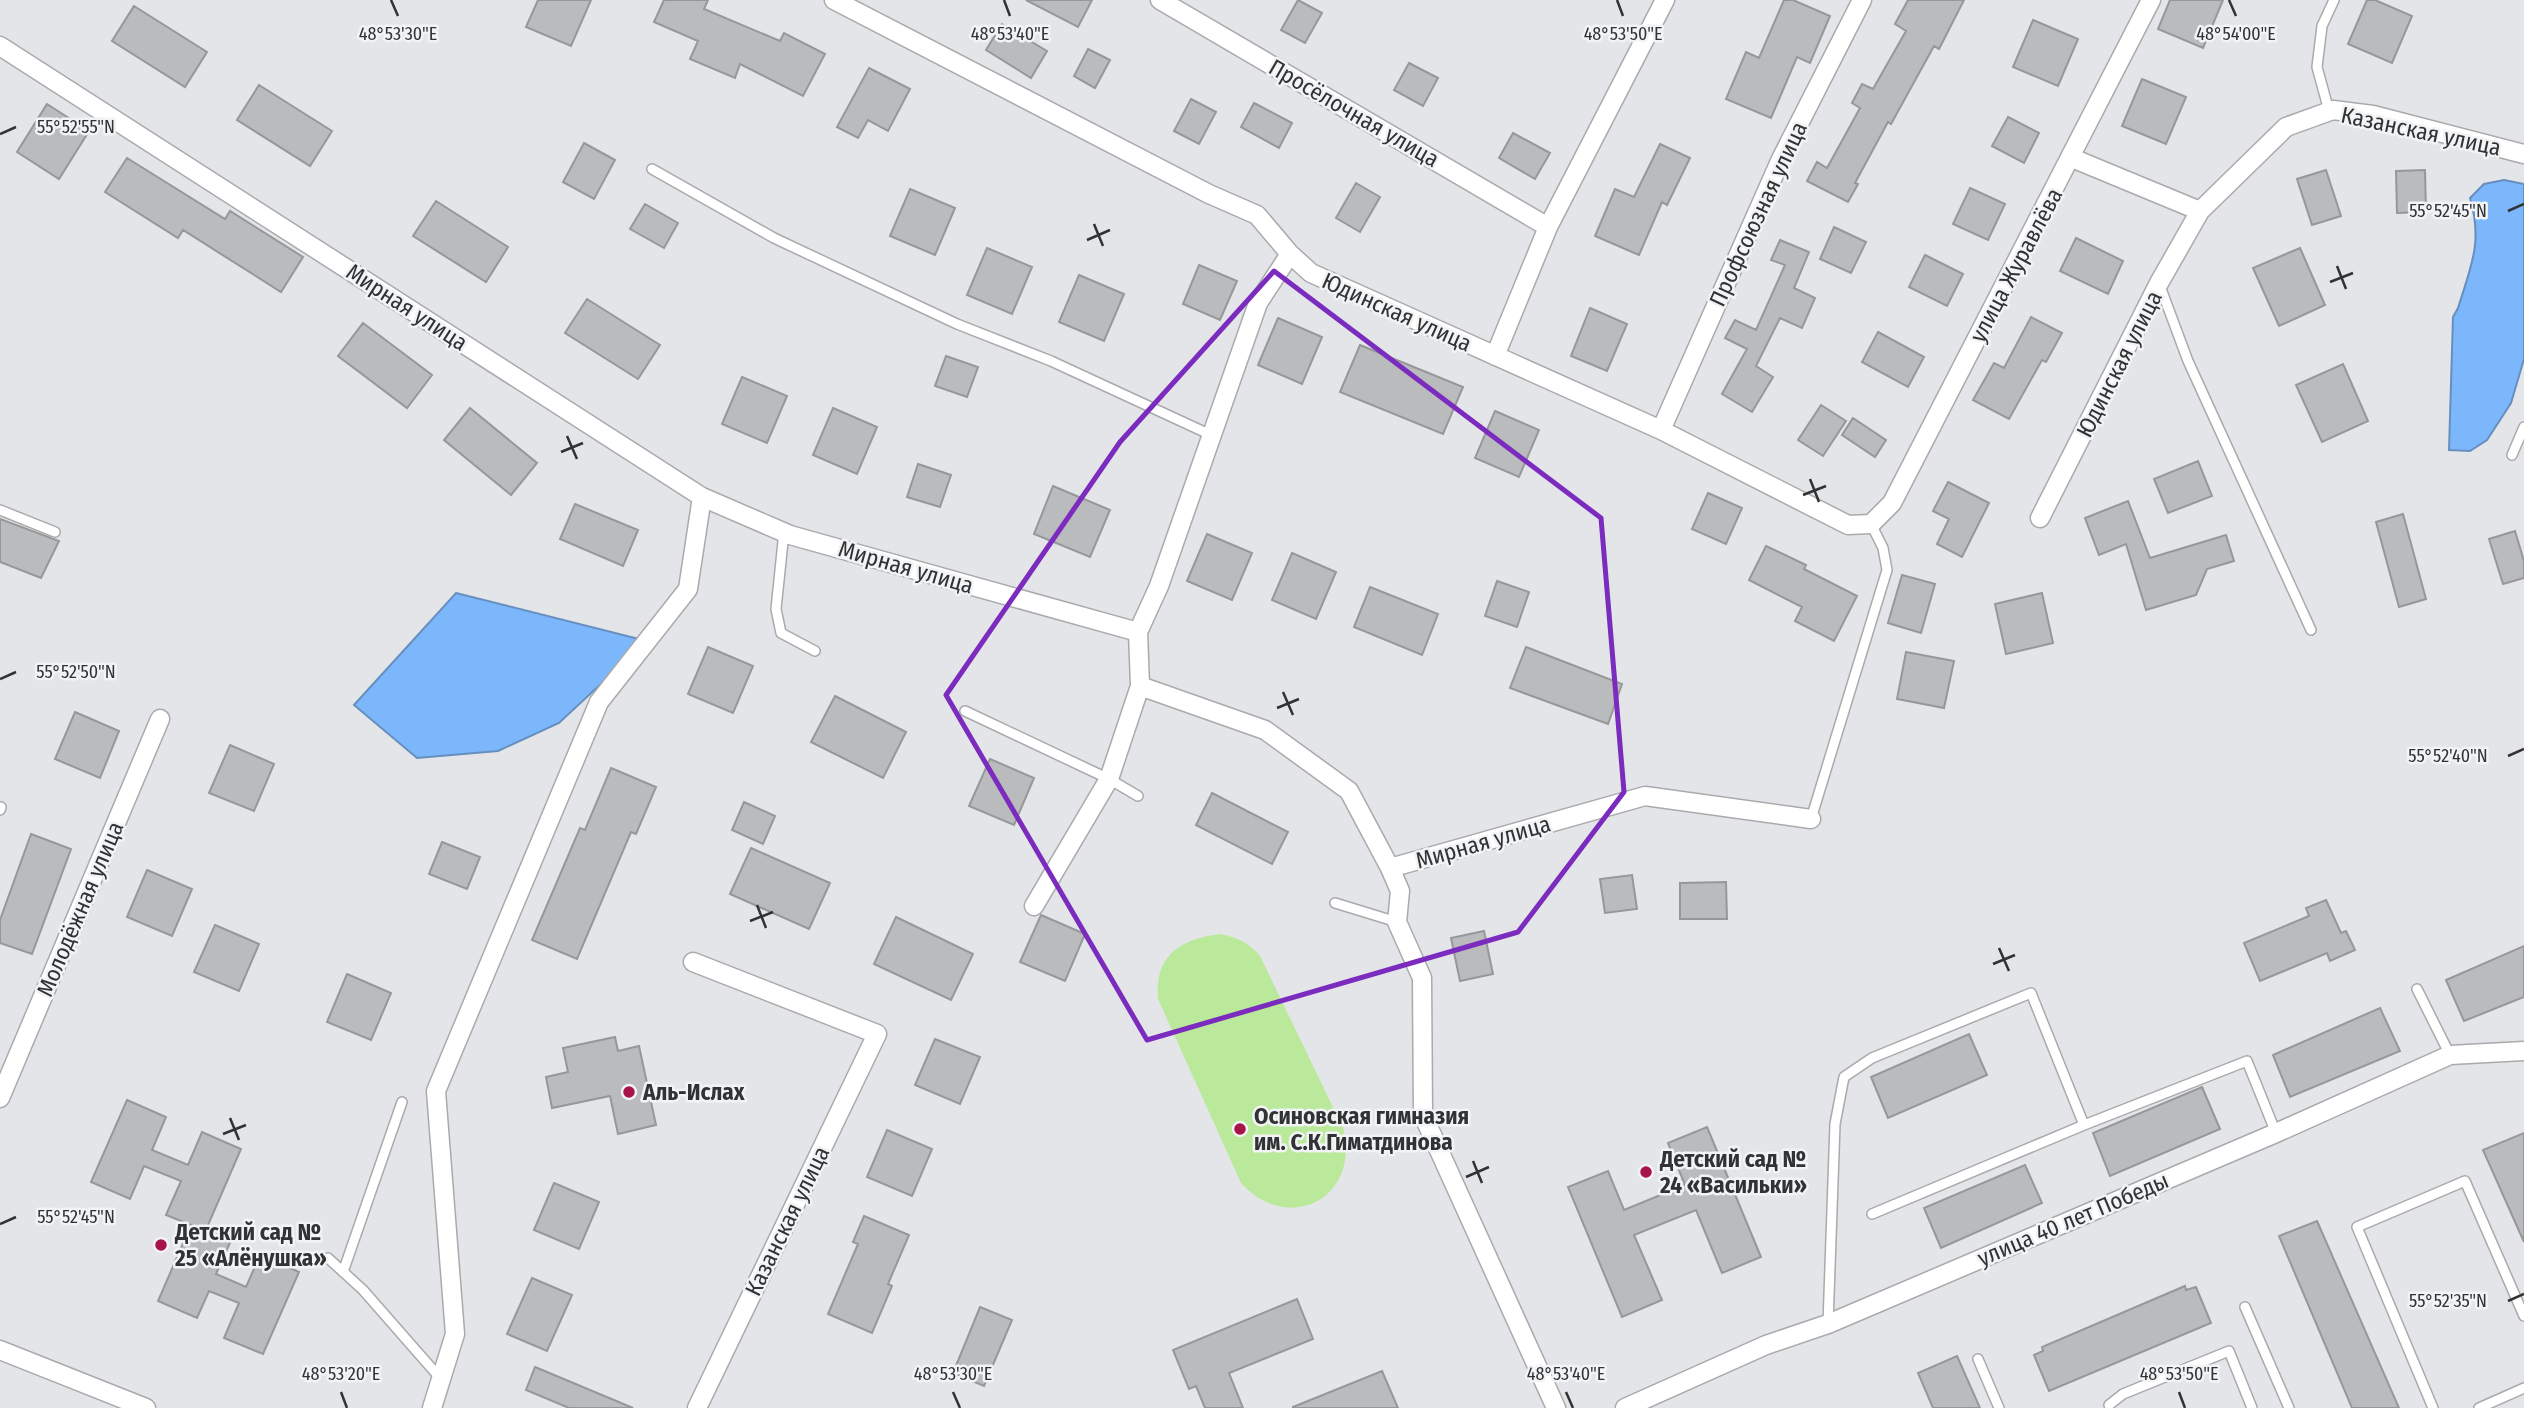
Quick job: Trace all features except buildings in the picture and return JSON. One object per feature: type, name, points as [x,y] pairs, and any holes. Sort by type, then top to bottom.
[{"type":"street","name":"Юдинская улица","points":[[834,0],[1209,194],[1257,215],[1290,254],[1311,273],[1661,430],[1848,525],[1871,524]]},
{"type":"street","name":"Просёлочная улица","points":[[1160,0],[1548,227]]},
{"type":"street","points":[[1495,356],[1548,227],[1662,5],[1643,0]]},
{"type":"street","name":"Профсоюзная улица","points":[[1661,430],[1782,159],[1862,0]]},
{"type":"street","name":"улица Журавлёва","points":[[1871,524],[1892,503],[2151,0]]},
{"type":"street","name":"Мирная улица","points":[[0,46],[702,497],[785,532],[1138,632]]},
{"type":"street","name":"Казанская улица","points":[[2200,211],[2286,127],[2329,111],[2373,115],[2524,154]]},
{"type":"street","points":[[2071,158],[2200,211]]},
{"type":"street","name":"Юдинская улица","points":[[2040,518],[2159,284],[2200,211]]},
{"type":"street","points":[[1034,906],[1109,779],[1140,686],[1138,632],[1159,586],[1258,303],[1290,254]]},
{"type":"street","points":[[432,1408],[455,1335],[436,1091],[599,702],[688,589],[702,497]]},
{"type":"street","name":"Мирная улица","points":[[1140,686],[1265,730],[1349,791],[1390,868],[1645,796],[1811,819]]},
{"type":"street","name":"Молодёжная улица","points":[[0,1098],[160,719]]},
{"type":"street","points":[[1390,868],[1400,891],[1397,922],[1422,978],[1423,1115],[1556,1408]]},
{"type":"street","name":"Казанская улица","points":[[693,962],[877,1034],[697,1408]]},
{"type":"street","name":"улица 40 лет Победы","points":[[1625,1408],[1766,1345],[1828,1324],[2276,1133],[2450,1055],[2524,1051]]},
{"type":"street","points":[[0,1350],[146,1408]]},
{"type":"lane","points":[[2329,111],[2317,67],[2322,26],[2334,0]]},
{"type":"lane","points":[[652,169],[786,244],[957,324],[1051,361],[1211,435]]},
{"type":"lane","points":[[2159,284],[2188,361],[2248,498],[2311,630]]},
{"type":"lane","points":[[2512,455],[2524,427]]},
{"type":"lane","points":[[0,510],[55,532]]},
{"type":"lane","points":[[1811,819],[1888,570],[1883,548],[1871,524]]},
{"type":"lane","points":[[785,532],[776,608],[780,632],[815,651]]},
{"type":"lane","points":[[965,711],[1109,779],[1138,796]]},
{"type":"lane","points":[[1335,903],[1397,922]]},
{"type":"lane","points":[[2417,989],[2450,1055]]},
{"type":"lane","points":[[1828,1324],[1835,1124],[1844,1077],[1872,1058],[2031,993],[2084,1125]]},
{"type":"lane","points":[[1872,1214],[2084,1125],[2247,1061],[2276,1133]]},
{"type":"lane","points":[[343,1272],[402,1102]]},
{"type":"lane","points":[[2433,1408],[2357,1227],[2465,1181],[2524,1316]]},
{"type":"lane","points":[[328,1258],[363,1290],[441,1379]]},
{"type":"lane","points":[[2245,1307],[2290,1408]]},
{"type":"lane","points":[[2106,1407],[2123,1394],[2229,1352],[2252,1408]]},
{"type":"lane","points":[[1978,1359],[1999,1408]]},
{"type":"lane","points":[[2479,1408],[2524,1388]]},
{"type":"highlighted area","points":[[1274,271],[1601,518],[1624,792],[1518,932],[1147,1040],[946,695],[1120,442]]},
{"type":"green space","points":[[1220,934],[1242,941],[1260,956],[1343,1128],[1346,1152],[1342,1173],[1332,1190],[1317,1201],[1300,1207],[1280,1206],[1260,1199],[1241,1183],[1158,999],[1160,971],[1172,952],[1193,940]]},
{"type":"water","points":[[2504,180],[2524,184],[2524,359],[2511,403],[2487,440],[2470,451],[2449,450],[2453,317],[2474,254],[2474,214],[2470,198],[2484,184]]},
{"type":"water","points":[[456,593],[647,641],[559,723],[498,751],[417,758],[354,705]]},
{"type":"place","name":"Аль-Ислах","points":[[629,1092]]},
{"type":"place","name":"Осиновская гимназия им. С.К.Гиматдинова","points":[[1240,1129]]},
{"type":"place","name":"Детский сад № 24 «Васильки»","points":[[1646,1172]]},
{"type":"place","name":"Детский сад № 25 «Алёнушка»","points":[[161,1245]]}]
